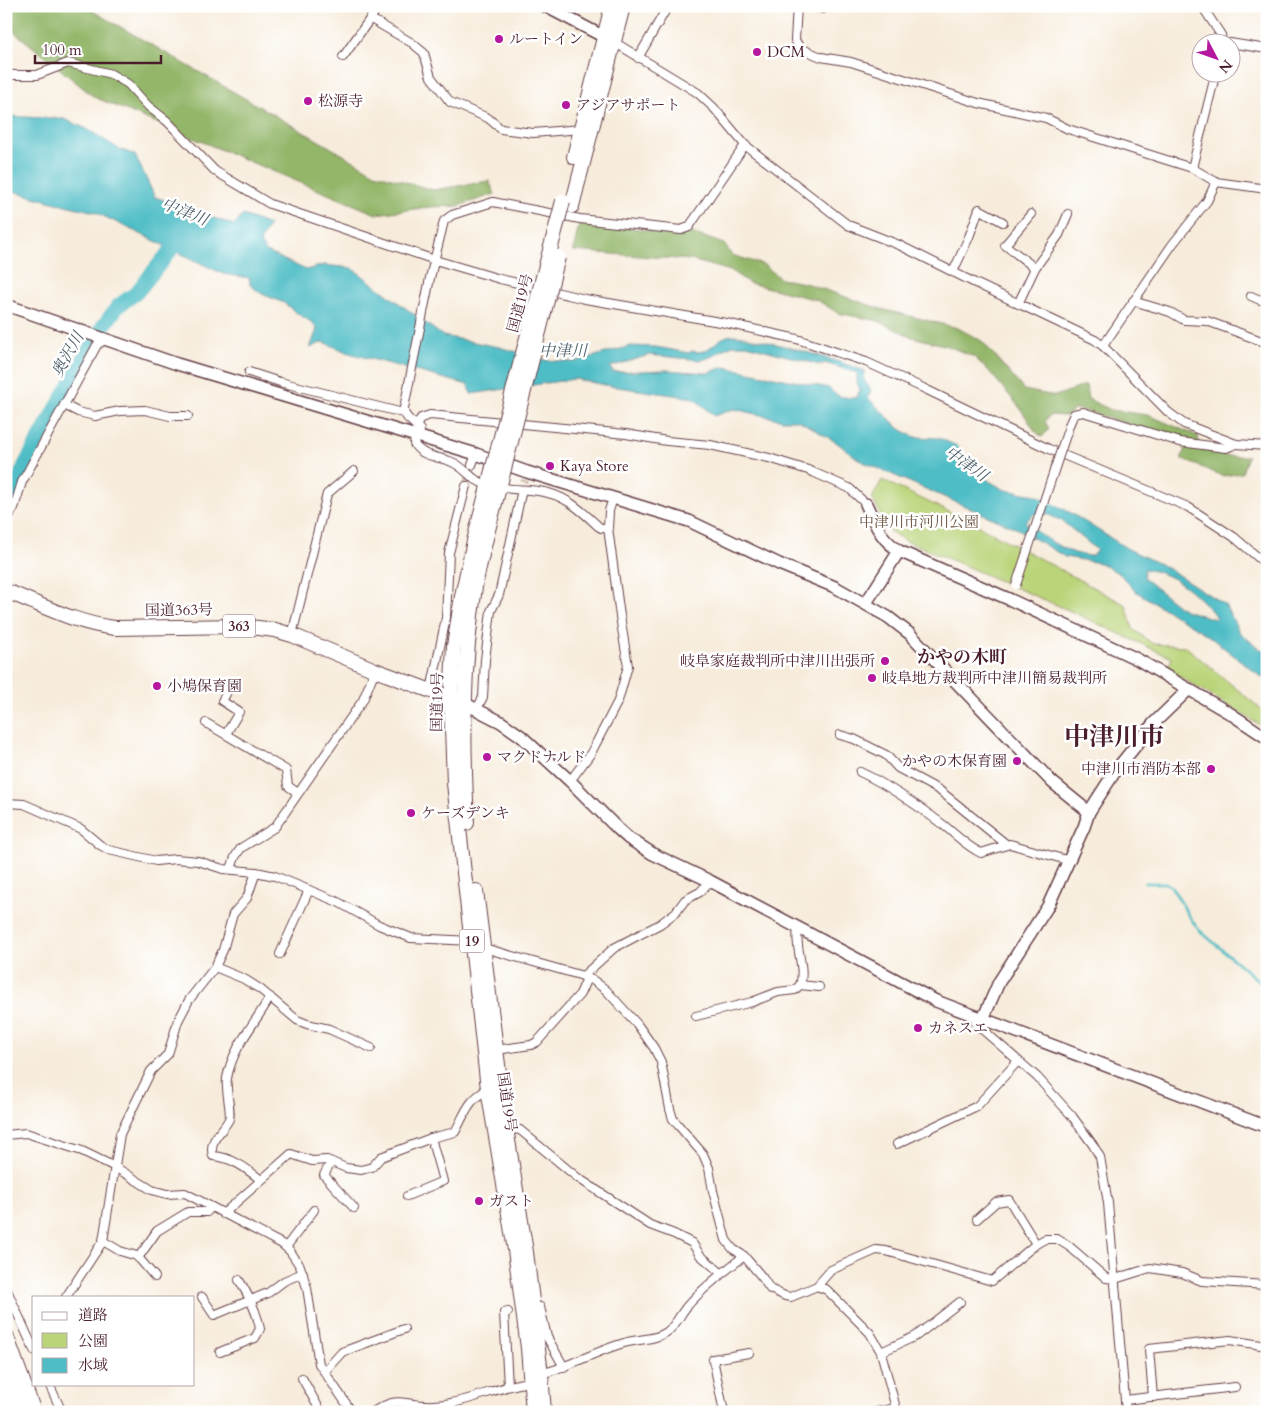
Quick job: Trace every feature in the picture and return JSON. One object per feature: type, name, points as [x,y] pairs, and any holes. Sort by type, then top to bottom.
[{"type":"highway","name":"国道19号","points":[[544,1412],[526,1252],[454,783],[457,701],[454,646],[462,596],[494,486],[609,39],[612,6]]},
{"type":"highway","name":"国道19号","points":[[568,203],[581,129],[609,39],[623,6]]},
{"type":"highway","name":"国道363号","points":[[6,591],[80,621],[98,626],[115,628],[260,627],[292,635],[375,670],[457,701]]},
{"type":"highway","name":"国道19号","points":[[478,945],[488,1089],[515,1250],[528,1348],[533,1412]]},
{"type":"highway","points":[[6,1335],[34,1412]]},
{"type":"highway","name":"19","points":[[525,1412],[522,1363],[528,1348]]},
{"type":"highway","points":[[6,1370],[20,1412]]},
{"type":"highway","name":"19","points":[[541,1374],[552,1412]]},
{"type":"street","points":[[343,57],[379,6]]},
{"type":"street","points":[[545,6],[609,39],[638,58],[668,73],[698,93],[714,108],[745,144],[848,225],[899,244],[1018,304],[1095,340],[1104,346],[1168,412],[1184,424],[1236,444],[1267,446]]},
{"type":"street","points":[[638,58],[668,6]]},
{"type":"street","points":[[797,6],[795,40],[800,48],[821,57],[851,62],[978,103],[1046,118],[1068,128],[1192,168],[1216,182],[1267,190]]},
{"type":"street","points":[[811,6],[823,9],[826,6]]},
{"type":"street","points":[[1202,6],[1219,32]]},
{"type":"street","points":[[371,19],[412,43],[424,53],[431,77],[450,102],[488,118],[501,130],[533,133],[581,129]]},
{"type":"street","points":[[1240,44],[1267,49]]},
{"type":"street","points":[[6,73],[13,75],[37,74],[68,63],[112,74],[128,84],[215,171],[270,204],[435,260],[585,299],[726,323],[797,340],[866,362],[1049,449],[1188,507],[1234,537],[1267,565]]},
{"type":"street","points":[[1192,168],[1214,82]]},
{"type":"street","points":[[417,434],[404,410],[430,278],[444,221],[452,215],[493,202],[580,219],[681,230],[689,228],[745,144]]},
{"type":"street","points":[[1104,346],[1172,245],[1207,201],[1216,182]]},
{"type":"street","points":[[953,272],[979,209],[1004,222]]},
{"type":"street","points":[[1031,214],[1005,245],[1024,258],[1034,268]]},
{"type":"street","points":[[1018,304],[1034,268],[1059,235],[1068,214]]},
{"type":"street","points":[[1251,296],[1260,300],[1267,297]]},
{"type":"street","points":[[1133,301],[1170,312],[1184,320],[1208,321],[1267,343]]},
{"type":"street","points":[[6,305],[237,383],[417,434],[474,460],[689,521],[779,564],[835,586],[888,617],[910,634],[1052,782],[1089,812]]},
{"type":"street","points":[[6,521],[16,503],[22,482],[100,337]]},
{"type":"street","points":[[249,372],[280,382],[404,410]]},
{"type":"street","points":[[64,405],[78,412],[95,416],[120,411],[145,410],[170,416],[188,416]]},
{"type":"street","points":[[1012,600],[1074,414],[1083,412],[1180,442],[1226,448],[1236,444]]},
{"type":"street","points":[[608,528],[598,526],[578,507],[558,495],[510,489],[478,482],[454,462],[421,452],[414,444],[421,418],[430,415],[626,434],[667,441],[710,445],[769,458],[808,470],[850,488],[866,504],[880,534],[899,551],[1012,600],[1137,659],[1267,738]]},
{"type":"street","points":[[292,635],[327,494],[354,470]]},
{"type":"street","points":[[431,690],[446,618],[449,553],[466,486]]},
{"type":"street","points":[[477,709],[483,697],[491,611],[499,595],[521,494]]},
{"type":"street","points":[[570,781],[590,753],[618,701],[628,666],[608,528],[612,498]]},
{"type":"street","points":[[866,603],[899,551]]},
{"type":"street","points":[[231,869],[240,848],[275,827],[363,700],[375,670]]},
{"type":"street","points":[[1126,1412],[1108,1203],[1100,1157],[1072,1116],[1037,1077],[976,1024],[999,982],[1048,906],[1089,812],[1116,770],[1148,730],[1189,689]]},
{"type":"street","points":[[226,694],[222,701],[239,712],[226,734]]},
{"type":"street","points":[[457,701],[501,722],[521,736],[628,838],[653,854],[710,881],[936,1001],[1267,1127]]},
{"type":"street","points":[[206,723],[286,770],[288,786],[298,793]]},
{"type":"street","points":[[840,735],[854,739],[886,755],[898,768],[939,790],[1006,844]]},
{"type":"street","points":[[860,772],[874,779],[945,826],[974,850],[984,853],[1006,844],[1015,844],[1062,859]]},
{"type":"street","points":[[6,803],[24,804],[82,829],[100,845],[109,850],[156,861],[176,859],[198,861],[223,869],[275,876],[338,902],[379,925],[411,938],[478,945],[585,977],[606,990],[637,1024],[654,1048],[661,1062],[673,1119],[704,1154],[709,1168],[712,1191],[722,1231],[726,1240],[733,1249],[744,1256],[770,1289],[785,1296],[791,1297],[817,1286],[831,1270],[876,1250],[886,1251],[992,1281],[1036,1244],[1046,1239],[1057,1239],[1070,1247],[1106,1278],[1114,1279],[1150,1268],[1182,1273],[1202,1281],[1267,1285]]},
{"type":"street","points":[[67,1296],[103,1241],[120,1134],[151,1071],[168,1054],[178,1022],[189,1000],[216,967],[233,914],[247,898],[256,872]]},
{"type":"street","points":[[496,1050],[531,1045],[537,1042],[580,994],[585,977],[614,948],[660,924],[676,912],[685,900],[700,892],[710,881]]},
{"type":"street","points":[[280,954],[309,890]]},
{"type":"street","points":[[696,1016],[752,1002],[778,992],[795,990],[800,985],[802,978],[796,936],[798,928]]},
{"type":"street","points":[[216,967],[244,979],[270,997],[297,1020],[329,1029],[371,1048]]},
{"type":"street","points":[[800,985],[819,987]]},
{"type":"street","points":[[261,1180],[232,1161],[220,1156],[213,1156],[212,1151],[215,1136],[230,1119],[226,1091],[232,1061],[240,1041],[259,1017],[270,997]]},
{"type":"street","points":[[897,1144],[977,1106],[1018,1062]]},
{"type":"street","points":[[224,1214],[291,1154],[312,1161],[327,1160],[346,1168],[361,1170],[372,1166],[381,1157],[431,1138],[455,1132],[467,1107],[477,1095],[488,1089]]},
{"type":"street","points":[[506,1128],[520,1130],[578,1178],[650,1225],[692,1243],[700,1256],[721,1273]]},
{"type":"street","points":[[6,1135],[26,1134],[82,1151],[115,1167],[152,1190],[167,1194],[186,1193],[286,1247],[303,1273],[319,1364],[352,1412]]},
{"type":"street","points":[[407,1196],[443,1180],[431,1138]]},
{"type":"street","points":[[331,1162],[324,1175],[354,1208]]},
{"type":"street","points":[[977,1220],[996,1202],[1009,1200],[1036,1244]]},
{"type":"street","points":[[138,1258],[157,1231],[188,1212],[207,1212],[211,1207]]},
{"type":"street","points":[[286,1247],[314,1210]]},
{"type":"street","points":[[103,1241],[120,1251],[138,1258],[155,1277]]},
{"type":"street","points":[[541,1374],[624,1343],[668,1332],[688,1305],[721,1273],[744,1256]]},
{"type":"street","points":[[202,1297],[214,1315],[268,1292],[303,1273]]},
{"type":"street","points":[[220,1352],[255,1338],[260,1329],[251,1300],[239,1280]]},
{"type":"street","points":[[817,1286],[828,1290],[870,1333],[881,1352],[896,1410],[877,1412]]},
{"type":"street","points":[[6,1288],[32,1345]]},
{"type":"street","points":[[881,1352],[916,1336],[960,1302]]},
{"type":"street","points":[[540,1307],[547,1336],[564,1367]]},
{"type":"street","points":[[508,1312],[504,1313],[508,1386]]},
{"type":"street","points":[[325,1371],[342,1352],[404,1329]]},
{"type":"street","points":[[1153,1397],[1149,1349],[1230,1340],[1267,1346]]},
{"type":"street","points":[[724,1412],[713,1359],[749,1353]]},
{"type":"street","points":[[302,1378],[321,1412]]},
{"type":"street","points":[[373,1412],[387,1403],[394,1402],[426,1405],[459,1403],[508,1386],[524,1383]]},
{"type":"street","points":[[50,1386],[62,1412]]},
{"type":"street","points":[[1126,1400],[1235,1387]]},
{"type":"green space","points":[[6,6],[84,6],[375,173],[433,190],[489,181],[495,194],[458,206],[430,207],[376,214],[94,97],[6,25]]},
{"type":"green space","points":[[580,221],[683,235],[692,233],[724,244],[732,255],[764,265],[781,279],[805,283],[881,309],[958,328],[982,341],[1024,390],[1055,396],[1086,385],[1088,399],[1111,410],[1148,415],[1198,436],[1200,448],[1226,456],[1248,456],[1242,473],[1223,476],[1181,459],[1186,447],[1180,440],[1082,410],[1074,409],[1068,416],[1050,415],[1045,421],[1049,429],[1042,437],[1035,431],[1020,408],[988,370],[974,357],[948,346],[912,337],[878,321],[838,313],[817,300],[749,283],[731,271],[691,260],[573,251]]},
{"type":"green space","name":"中津川市河川公園","points":[[882,480],[979,526],[1126,605],[1133,629],[1153,644],[1185,646],[1267,714],[1267,729],[1167,669],[1172,658],[1068,610],[902,539],[888,530],[872,498]]},
{"type":"water","name":"中津川","points":[[6,116],[64,119],[87,129],[119,149],[135,155],[155,197],[234,225],[243,215],[269,225],[260,242],[265,251],[306,270],[324,265],[352,268],[443,336],[499,347],[545,360],[573,362],[631,346],[656,347],[689,353],[692,351],[698,352],[704,351],[727,336],[737,335],[802,351],[865,371],[864,380],[871,390],[868,398],[900,429],[915,437],[939,438],[957,446],[989,481],[1005,490],[1036,495],[1071,513],[1128,549],[1164,566],[1225,605],[1240,633],[1260,649],[1267,651],[1267,681],[1206,634],[1135,591],[1120,574],[1100,563],[1065,557],[1020,530],[861,461],[836,442],[798,420],[783,420],[734,409],[714,416],[694,398],[575,379],[471,394],[468,385],[349,353],[323,342],[310,348],[317,329],[313,323],[284,303],[262,294],[250,285],[249,278],[223,274],[95,212],[6,189]],"holes":[[[734,345],[747,345],[820,365],[825,363],[857,373],[857,382],[860,390],[856,398],[844,397],[834,394],[829,388],[724,367],[708,373],[666,370],[613,372],[610,367],[649,355],[701,360]],[[1034,514],[1047,514],[1062,521],[1097,550],[1092,556],[1064,549],[1025,522]],[[1144,569],[1176,580],[1201,600],[1217,617],[1215,619],[1184,610],[1146,580]]]},
{"type":"waterway","name":"奥沢川","points":[[6,511],[25,465],[99,332],[118,306],[136,293],[184,234]]},
{"type":"waterway","points":[[1145,883],[1165,883],[1171,886],[1199,930],[1267,988]]},
{"type":"tunnel","points":[[466,486],[472,465]]},
{"type":"tunnel","points":[[521,494],[525,480]]},
{"type":"place","name":"ルートイン","points":[[499,39]]},
{"type":"place","name":"DCM","points":[[757,52]]},
{"type":"place","name":"松源寺","points":[[308,101]]},
{"type":"place","name":"アジアサポート","points":[[566,105]]},
{"type":"place","name":"Kaya Store","points":[[550,466]]},
{"type":"place","name":"岐阜家庭裁判所中津川出張所","points":[[885,661]]},
{"type":"place","name":"岐阜地方裁判所中津川簡易裁判所","points":[[872,678]]},
{"type":"place","name":"小鳩保育園","points":[[157,686]]},
{"type":"place","name":"マクドナルド","points":[[487,757]]},
{"type":"place","name":"かやの木保育園","points":[[1017,761]]},
{"type":"place","name":"中津川市消防本部","points":[[1211,769]]},
{"type":"place","name":"ケーズデンキ","points":[[411,813]]},
{"type":"place","name":"カネスエ","points":[[918,1028]]},
{"type":"place","name":"ガスト","points":[[479,1201]]},
{"type":"district","name":"かやの木町","points":[[962,657]]},
{"type":"district","name":"中津川市","points":[[1114,736]]}]
